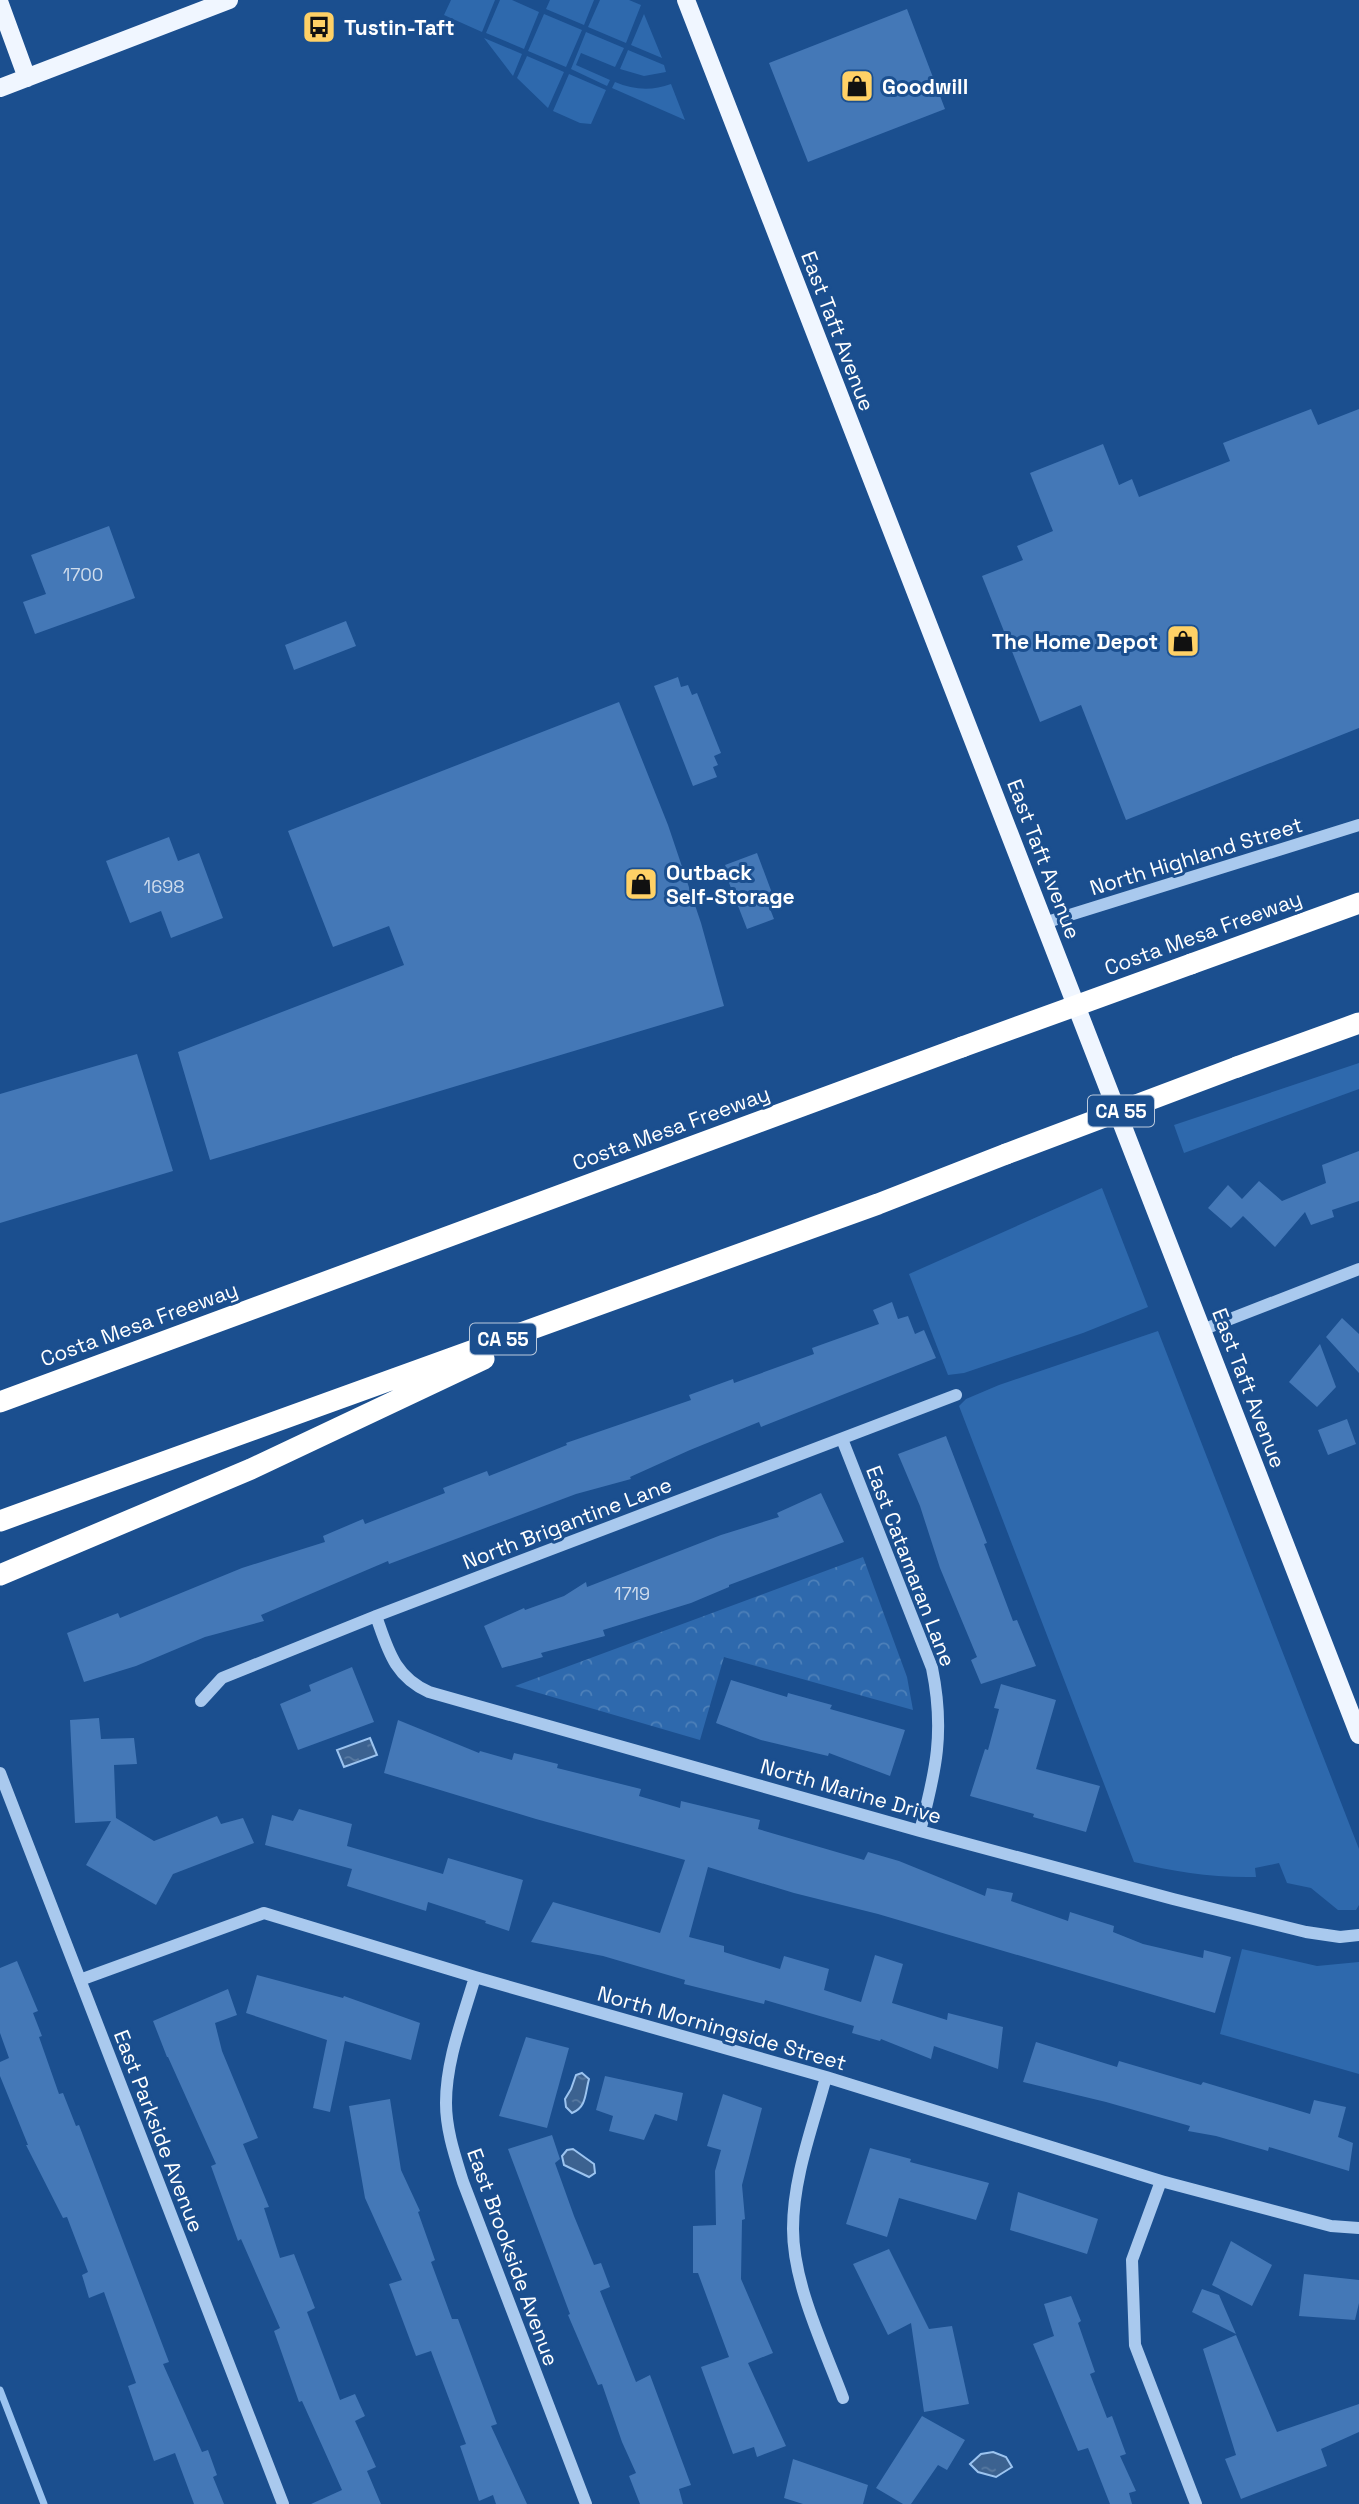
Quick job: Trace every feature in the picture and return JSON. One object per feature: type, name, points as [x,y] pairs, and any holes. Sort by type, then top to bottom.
[{"type":"highway","name":"Costa Mesa Freeway","points":[[0,1402],[1359,903]]},
{"type":"highway","name":"CA 55","points":[[0,1521],[878,1204],[1359,1023]]},
{"type":"highway","points":[[0,1575],[251,1469],[600,1304]]},
{"type":"main road","points":[[0,88],[229,0]]},
{"type":"main road","name":"East Taft Avenue","points":[[686,0],[1359,1735]]},
{"type":"main road","points":[[0,4],[27,78]]},
{"type":"street","name":"North Highland Street","points":[[1044,923],[1359,825]]},
{"type":"street","points":[[1202,1330],[1359,1269]]},
{"type":"street","name":"North Brigantine Lane","points":[[201,1701],[222,1678],[376,1616],[956,1395]]},
{"type":"street","name":"East Catamaran Lane","points":[[842,1439],[932,1668],[938,1701],[939,1742],[933,1783],[920,1831]]},
{"type":"street","name":"North Marine Drive","points":[[376,1616],[399,1671],[414,1685],[429,1692],[920,1831],[1306,1932],[1340,1937],[1359,1935]]},
{"type":"street","name":"East Parkside Avenue","points":[[0,1773],[283,2504]]},
{"type":"street","name":"North Morningside Street","points":[[80,1980],[264,1913],[475,1977],[826,2077],[1161,2181],[1331,2226],[1359,2228]]},
{"type":"street","name":"East Brookside Avenue","points":[[475,1977],[448,2067],[446,2105],[450,2140],[463,2182],[586,2504]]},
{"type":"street","points":[[826,2077],[796,2190],[793,2230],[799,2274],[843,2398]]},
{"type":"street","points":[[1161,2181],[1132,2260],[1135,2345],[1196,2504]]},
{"type":"green space","points":[[451,0],[495,0],[482,32],[444,15]]},
{"type":"green space","points":[[500,0],[512,0],[539,12],[524,49],[486,33]]},
{"type":"green space","points":[[550,0],[594,0],[584,25],[546,9]]},
{"type":"green space","points":[[600,0],[629,0],[641,5],[626,43],[588,27]]},
{"type":"green space","points":[[544,14],[582,30],[566,67],[528,51]]},
{"type":"green space","points":[[644,14],[662,58],[631,45]]},
{"type":"green space","points":[[586,32],[624,48],[615,67],[581,53],[576,65],[610,80],[607,86],[571,69]]},
{"type":"green space","points":[[484,38],[522,54],[513,76]]},
{"type":"green space","points":[[628,50],[664,65],[666,72],[644,76],[620,69]]},
{"type":"green space","points":[[527,56],[564,72],[548,108],[517,78]]},
{"type":"green space","points":[[569,74],[606,90],[591,124],[580,123],[553,111]]},
{"type":"green space","points":[[615,82],[643,89],[671,84],[685,120],[612,88]]},
{"type":"green space","points":[[1359,1063],[1359,1089],[1184,1153],[1174,1125]]},
{"type":"green space","points":[[1102,1188],[1148,1307],[1083,1333],[964,1373],[948,1375],[909,1274]]},
{"type":"green space","points":[[1158,1331],[1359,1849],[1359,1905],[1356,1910],[1338,1910],[1311,1888],[1287,1883],[1279,1863],[1255,1868],[1256,1877],[1240,1877],[1194,1874],[1134,1862],[959,1406],[966,1399],[999,1385]]},
{"type":"green space","points":[[863,1557],[907,1677],[913,1710],[724,1657],[700,1740],[515,1686]]},
{"type":"green space","points":[[1242,1949],[1317,1966],[1359,1962],[1359,2074],[1220,2034]]},
{"type":"water","points":[[370,1738],[377,1755],[344,1767],[337,1750]]},
{"type":"water","points":[[582,2073],[589,2079],[586,2094],[583,2103],[572,2113],[566,2107],[565,2099],[576,2075]]},
{"type":"water","points":[[573,2149],[594,2164],[595,2173],[589,2177],[564,2165],[562,2156],[567,2150]]},
{"type":"water","points":[[993,2452],[1006,2457],[1012,2467],[996,2477],[978,2472],[970,2464],[981,2454]]},
{"type":"building","name":"Goodwill","points":[[907,9],[945,109],[808,162],[769,63]]},
{"type":"building","name":"The Home Depot","points":[[1311,409],[1318,425],[1359,409],[1359,728],[1126,820],[1081,705],[1040,722],[982,576],[1023,560],[1017,546],[1053,531],[1030,473],[1103,444],[1119,485],[1132,479],[1139,497],[1230,461],[1223,443]]},
{"type":"building","points":[[109,526],[135,598],[35,634],[23,602],[46,594],[31,555]]},
{"type":"building","points":[[346,621],[356,646],[294,670],[285,645]]},
{"type":"building","points":[[678,677],[681,687],[688,685],[692,695],[697,693],[721,753],[714,756],[718,765],[713,767],[717,777],[693,786],[654,686]]},
{"type":"building","points":[[619,702],[668,825],[701,923],[724,1006],[210,1160],[178,1052],[404,965],[389,926],[333,947],[288,831]]},
{"type":"building","points":[[169,837],[178,861],[199,853],[223,918],[171,938],[161,911],[130,923],[106,861]]},
{"type":"building","points":[[757,853],[772,893],[765,896],[774,919],[747,929],[726,875],[729,874],[725,865]]},
{"type":"building","points":[[137,1054],[173,1171],[0,1223],[0,1094]]},
{"type":"building","points":[[1359,1151],[1359,1201],[1332,1210],[1334,1217],[1311,1225],[1305,1212],[1275,1247],[1243,1216],[1231,1228],[1208,1208],[1228,1185],[1242,1199],[1259,1181],[1282,1201],[1326,1183],[1322,1165]]},
{"type":"building","points":[[892,1302],[898,1319],[908,1316],[915,1334],[924,1330],[936,1358],[761,1427],[759,1422],[690,1450],[630,1477],[631,1479],[576,1494],[389,1564],[388,1561],[261,1615],[264,1621],[205,1637],[136,1666],[84,1682],[67,1633],[118,1613],[120,1618],[242,1568],[325,1542],[323,1536],[363,1519],[365,1524],[445,1493],[443,1488],[487,1471],[489,1476],[567,1445],[566,1443],[691,1400],[689,1395],[733,1379],[734,1383],[814,1354],[812,1348],[879,1324],[873,1310]]},
{"type":"building","points":[[1342,1318],[1359,1334],[1359,1373],[1326,1337]]},
{"type":"building","points":[[1320,1344],[1336,1387],[1317,1407],[1289,1382]]},
{"type":"building","points":[[1347,1419],[1356,1444],[1328,1455],[1318,1430]]},
{"type":"building","points":[[946,1436],[987,1543],[984,1544],[1013,1621],[1017,1620],[1036,1666],[981,1684],[971,1660],[977,1657],[940,1568],[920,1506],[898,1454]]},
{"type":"building","points":[[821,1493],[844,1542],[729,1585],[691,1603],[603,1630],[605,1636],[541,1653],[543,1657],[502,1668],[484,1626],[524,1608],[525,1610],[564,1596],[586,1582],[587,1587],[721,1535],[779,1517],[777,1513]]},
{"type":"building","points":[[352,1667],[374,1722],[298,1750],[280,1704],[311,1691],[309,1685]]},
{"type":"building","points":[[731,1680],[787,1697],[788,1693],[832,1705],[830,1709],[905,1730],[890,1776],[829,1753],[828,1756],[761,1740],[716,1723]]},
{"type":"building","points":[[1001,1684],[1056,1700],[1036,1769],[1100,1786],[1086,1832],[970,1796],[985,1749],[988,1750],[999,1709],[994,1708]]},
{"type":"building","points":[[99,1718],[101,1739],[134,1738],[137,1764],[114,1765],[116,1818],[154,1841],[217,1816],[221,1824],[243,1818],[254,1843],[173,1874],[156,1905],[86,1865],[111,1821],[75,1823],[70,1720]]},
{"type":"building","points":[[398,1720],[479,1753],[480,1751],[512,1760],[514,1753],[558,1764],[557,1768],[641,1789],[639,1796],[680,1808],[681,1801],[760,1820],[758,1829],[864,1860],[868,1852],[899,1861],[985,1896],[987,1888],[1013,1893],[1011,1901],[1068,1921],[1070,1912],[1114,1926],[1113,1932],[1143,1944],[1203,1958],[1204,1950],[1231,1957],[1215,2013],[708,1867],[689,1937],[724,1946],[724,1952],[780,1969],[784,1956],[829,1969],[824,1990],[861,2002],[875,1955],[903,1964],[892,2003],[947,2020],[948,2013],[1003,2027],[998,2069],[934,2046],[931,2059],[881,2039],[880,2041],[852,2033],[854,2026],[765,2000],[764,2004],[684,1984],[685,1980],[603,1956],[531,1942],[553,1902],[660,1933],[685,1860],[384,1773]]},
{"type":"building","points":[[299,1809],[352,1824],[347,1846],[443,1874],[448,1858],[523,1880],[509,1931],[428,1902],[426,1911],[347,1886],[352,1869],[265,1845],[272,1815],[293,1821]]},
{"type":"building","points":[[17,1961],[38,2011],[33,2013],[42,2036],[39,2037],[59,2094],[63,2093],[76,2126],[79,2125],[169,2362],[163,2364],[202,2452],[208,2450],[217,2475],[213,2477],[224,2504],[194,2504],[175,2453],[154,2461],[128,2386],[136,2383],[104,2292],[89,2298],[82,2275],[88,2272],[67,2217],[63,2218],[26,2145],[0,2076],[0,2062],[9,2058],[0,2033],[0,1968]]},
{"type":"building","points":[[257,1975],[343,1998],[344,1996],[420,2023],[411,2060],[345,2041],[330,2112],[313,2108],[327,2040],[246,2013]]},
{"type":"building","points":[[228,1989],[237,2015],[215,2023],[222,2051],[258,2138],[243,2144],[269,2207],[264,2208],[280,2258],[294,2254],[315,2308],[307,2312],[340,2400],[355,2394],[365,2416],[355,2421],[376,2467],[367,2471],[381,2504],[311,2504],[342,2490],[302,2401],[299,2402],[274,2331],[280,2328],[241,2239],[238,2241],[211,2166],[216,2164],[153,2021]]},
{"type":"building","points":[[526,2037],[569,2048],[547,2128],[499,2116]]},
{"type":"building","points":[[1036,2042],[1117,2067],[1119,2061],[1201,2085],[1203,2082],[1310,2114],[1314,2100],[1346,2107],[1338,2137],[1353,2143],[1349,2171],[1269,2147],[1268,2151],[1188,2131],[1190,2126],[1023,2082]]},
{"type":"building","points":[[605,2076],[683,2093],[677,2121],[655,2114],[644,2140],[609,2131],[613,2116],[596,2110]]},
{"type":"building","points":[[723,2094],[762,2108],[742,2185],[745,2219],[742,2220],[741,2279],[773,2353],[748,2363],[786,2446],[757,2457],[754,2447],[733,2454],[701,2367],[729,2357],[698,2273],[693,2273],[693,2226],[716,2225],[715,2171],[721,2150],[707,2146]]},
{"type":"building","points":[[390,2099],[401,2170],[420,2211],[418,2212],[435,2260],[431,2262],[452,2319],[458,2319],[497,2424],[491,2426],[527,2504],[496,2504],[493,2495],[479,2501],[460,2446],[466,2444],[431,2351],[416,2356],[389,2284],[402,2280],[365,2198],[349,2106]]},
{"type":"building","points":[[552,2135],[560,2159],[555,2163],[594,2265],[601,2263],[610,2287],[600,2291],[636,2382],[650,2375],[691,2485],[679,2489],[683,2504],[640,2504],[629,2476],[636,2473],[602,2384],[598,2385],[568,2315],[570,2314],[508,2149]]},
{"type":"building","points":[[870,2148],[911,2159],[910,2162],[989,2183],[976,2220],[899,2198],[887,2237],[846,2224]]},
{"type":"building","points":[[1018,2192],[1098,2219],[1087,2254],[1010,2230]]},
{"type":"building","points":[[1231,2241],[1272,2265],[1252,2306],[1212,2285]]},
{"type":"building","points":[[889,2249],[929,2329],[952,2326],[969,2404],[924,2412],[911,2323],[888,2335],[853,2264]]},
{"type":"building","points":[[1304,2274],[1359,2280],[1359,2303],[1355,2320],[1299,2316]]},
{"type":"building","points":[[1202,2289],[1219,2295],[1236,2334],[1192,2312]]},
{"type":"building","points":[[1071,2296],[1095,2372],[1090,2374],[1107,2418],[1112,2416],[1126,2454],[1120,2456],[1136,2491],[1129,2493],[1132,2504],[1110,2504],[1088,2448],[1078,2451],[1033,2344],[1054,2336],[1044,2304]]},
{"type":"building","points":[[1236,2335],[1277,2432],[1359,2404],[1359,2432],[1321,2449],[1327,2466],[1241,2499],[1225,2459],[1236,2455],[1203,2349]]},
{"type":"building","points":[[922,2416],[965,2440],[947,2470],[938,2465],[911,2504],[903,2504],[876,2488]]},
{"type":"building","points":[[793,2459],[868,2485],[863,2504],[803,2504],[784,2498]]},
{"type":"waterway","points":[[0,2390],[44,2504]]},
{"type":"place","name":"Tustin-Taft","points":[[319,27]]},
{"type":"place","name":"Goodwill","points":[[857,86]]},
{"type":"place","name":"The Home Depot","points":[[1183,641]]},
{"type":"place","name":"Outback Self-Storage","points":[[641,884]]}]
